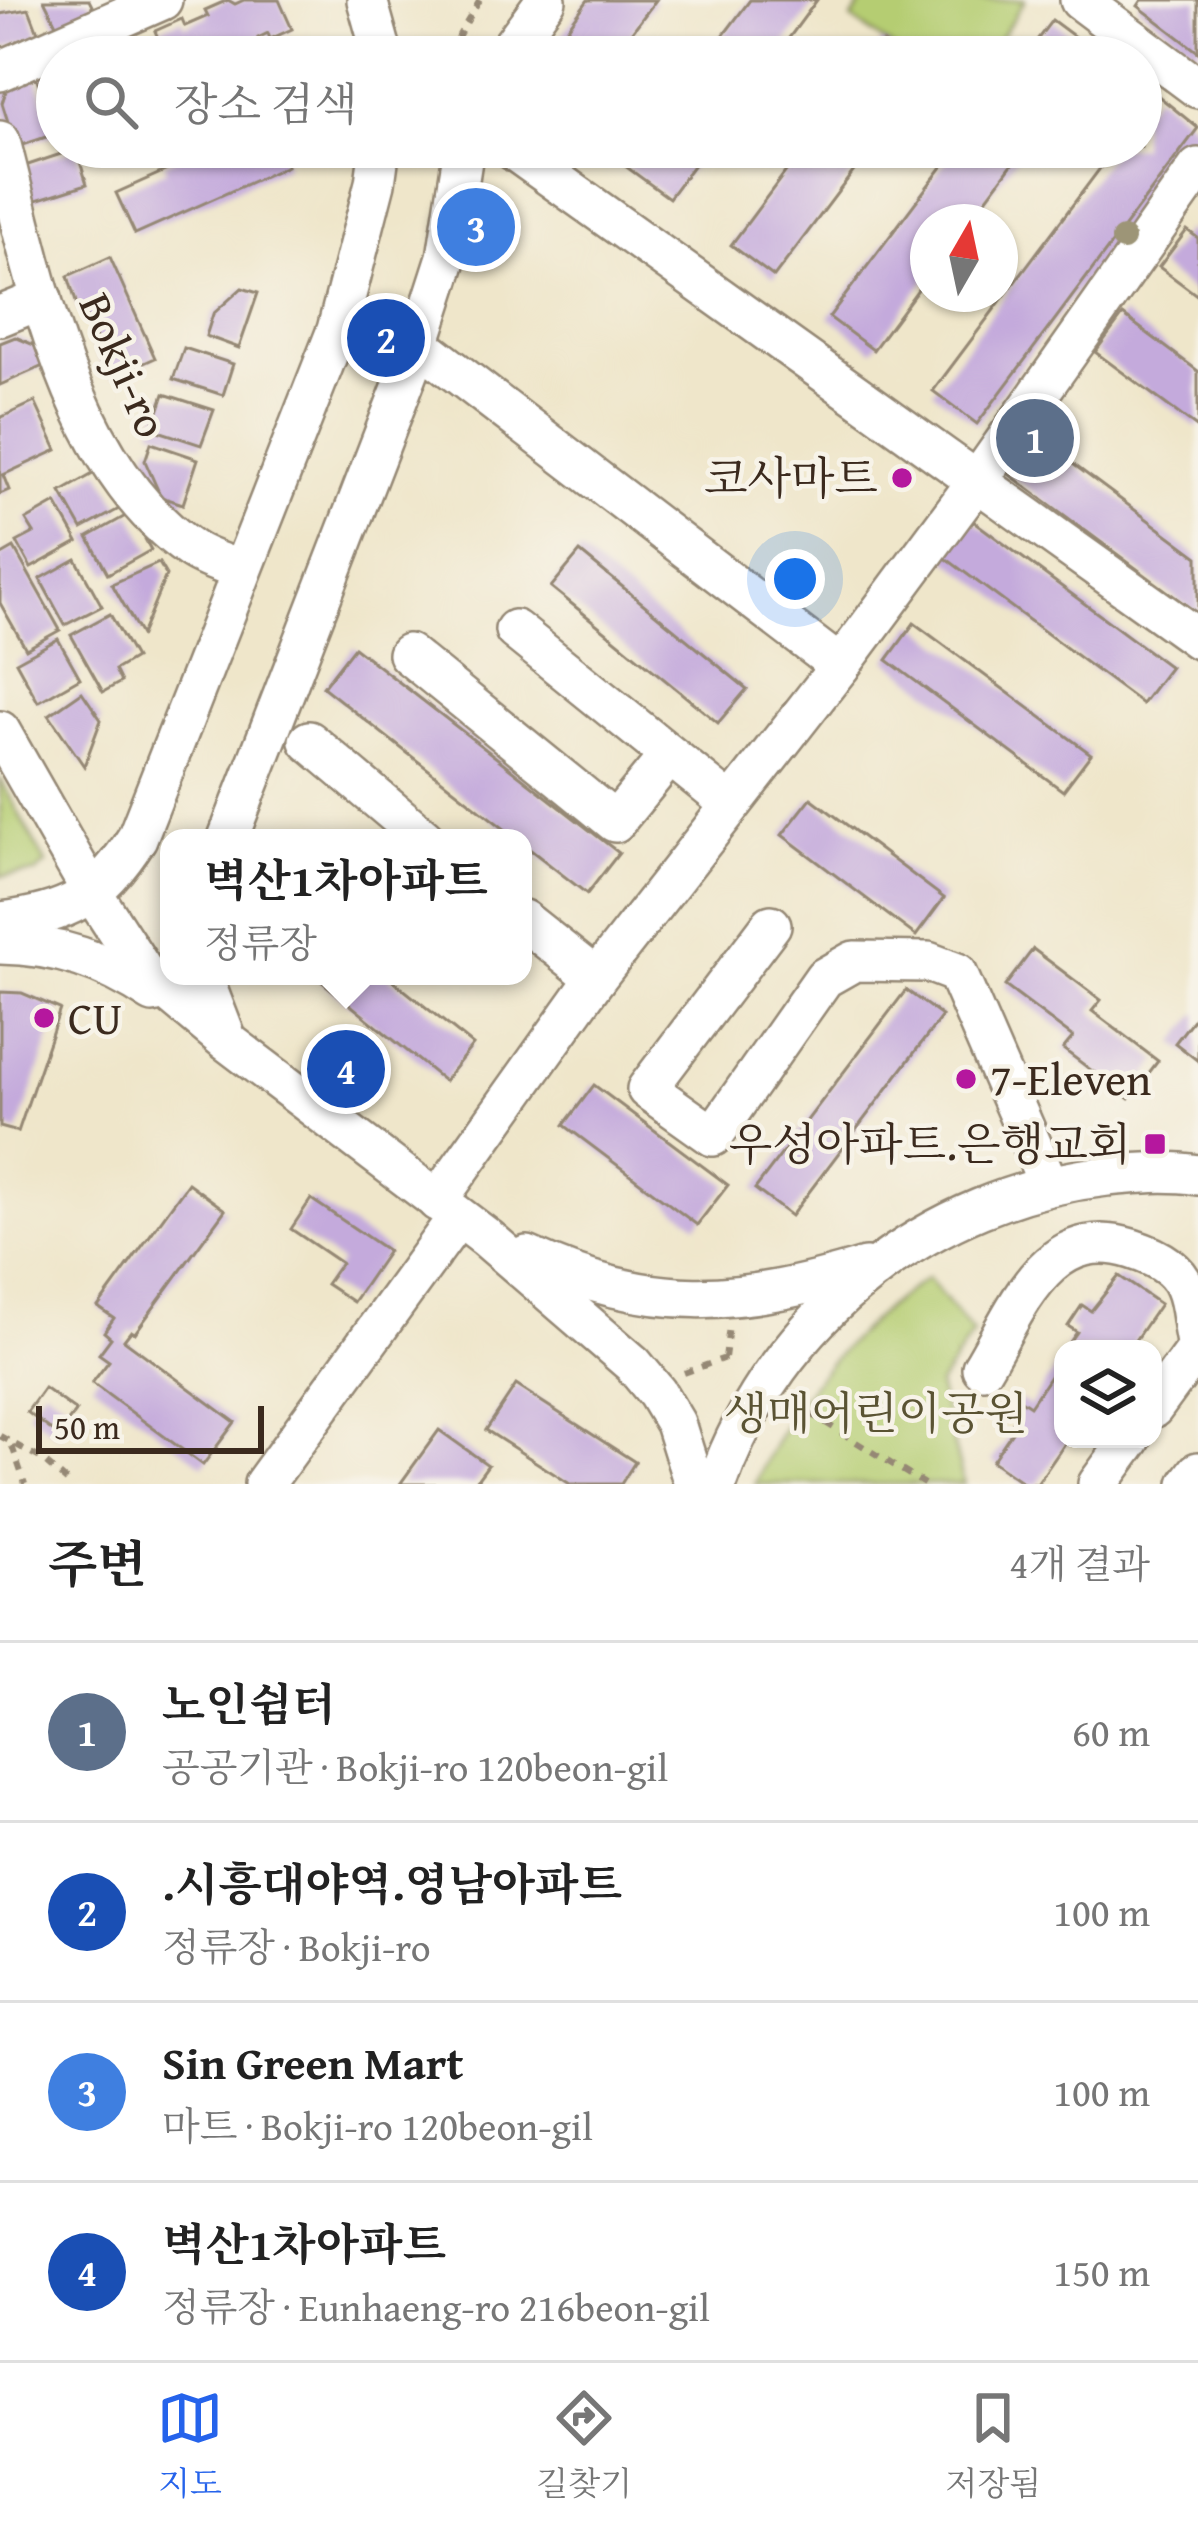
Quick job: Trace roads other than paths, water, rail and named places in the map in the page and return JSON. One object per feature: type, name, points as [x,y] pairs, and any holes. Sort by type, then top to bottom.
[{"type":"street","points":[[80,36],[162,0]]},
{"type":"street","points":[[367,0],[376,36]]},
{"type":"street","points":[[519,36],[546,0]]},
{"type":"street","points":[[1079,0],[1128,36]]},
{"type":"street","points":[[0,71],[36,55]]},
{"type":"street","points":[[1162,61],[1198,88]]},
{"type":"street","name":"Bokji-ro","points":[[0,141],[42,299],[85,417],[133,495],[192,550],[241,571]]},
{"type":"street","points":[[0,922],[43,917],[71,907],[92,892],[118,867],[155,799],[337,330],[375,168]]},
{"type":"street","points":[[232,829],[419,344],[447,257],[461,168]]},
{"type":"street","points":[[539,168],[1198,639]]},
{"type":"street","points":[[263,1484],[461,1219],[596,978],[978,480],[1198,168]]},
{"type":"street","points":[[0,316],[42,299]]},
{"type":"street","points":[[419,344],[840,665]]},
{"type":"street","points":[[515,630],[729,803]]},
{"type":"street","points":[[408,654],[614,822],[669,756]]},
{"type":"street","points":[[0,730],[143,971],[228,1042],[461,1219],[646,1378],[675,1423],[694,1484]]},
{"type":"street","points":[[309,740],[413,829]]},
{"type":"street","points":[[771,926],[646,1089],[713,1136],[824,978],[854,961],[928,962],[957,973],[1049,1185]]},
{"type":"street","points":[[532,927],[596,978]]},
{"type":"street","points":[[0,944],[41,944],[77,953],[139,983],[228,1042]]},
{"type":"street","points":[[206,985],[228,1042]]},
{"type":"street","points":[[717,1484],[735,1437],[765,1385],[826,1310],[882,1263],[964,1216],[1049,1185],[1155,1171],[1198,1175]]},
{"type":"street","points":[[461,1219],[565,1274],[608,1287],[708,1300],[775,1292],[882,1263]]},
{"type":"street","points":[[982,1368],[1043,1269],[1064,1252],[1085,1244],[1127,1247],[1174,1271],[1186,1292],[1197,1348],[1162,1396]]},
{"type":"street","points":[[1110,1480],[1126,1448]]},
{"type":"street","points":[[1190,1484],[1198,1472]]},
{"type":"place","name":"Sin Green Mart","points":[[476,227]]},
{"type":"place","name":".시흥대야역.영남아파트","points":[[386,338]]},
{"type":"place","name":"노인쉼터","points":[[1035,438]]},
{"type":"place","name":"코사마트","points":[[902,478]]},
{"type":"place","name":"CU","points":[[44,1018]]},
{"type":"place","name":"벽산1차아파트","points":[[346,1069]]},
{"type":"place","name":"7-Eleven","points":[[966,1079]]},
{"type":"place","name":"우성아파트.은행교회","points":[[1155,1144]]},
{"type":"park label","name":"생매어린이공원","points":[[876,1413]]}]
